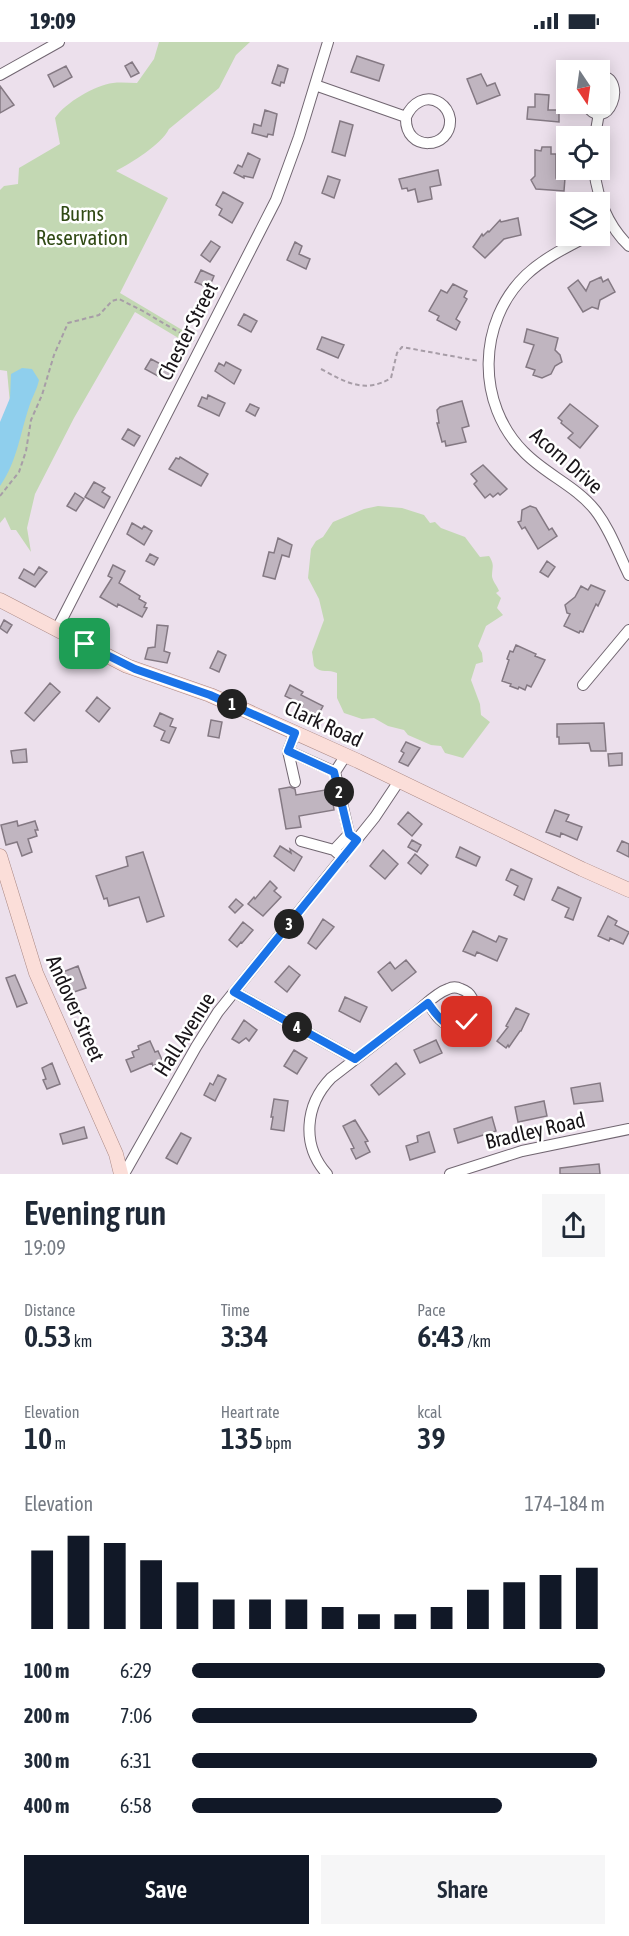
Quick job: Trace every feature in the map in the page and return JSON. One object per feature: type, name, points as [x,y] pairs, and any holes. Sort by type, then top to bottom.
[{"type":"main road","name":"Clark Road","points":[[0,600],[127,666],[210,695],[629,890]]},
{"type":"main road","name":"Andover Street","points":[[0,856],[36,973],[116,1154],[122,1174]]},
{"type":"street","points":[[0,75],[59,42]]},
{"type":"street","name":"Chester Street","points":[[57,629],[276,200],[299,137],[328,42]]},
{"type":"street","points":[[610,79],[618,84],[621,97],[616,108],[610,111]]},
{"type":"street","points":[[315,86],[406,117]]},
{"type":"street","points":[[434,100],[446,109],[450,122],[448,129],[439,140],[425,143],[412,137],[408,131],[406,117],[414,104],[434,100]]},
{"type":"street","points":[[610,230],[629,246]]},
{"type":"street","name":"Acorn Drive","points":[[570,246],[539,264],[515,286],[496,318],[491,335],[488,378],[493,400],[510,436],[524,453],[596,511],[629,575]]},
{"type":"street","points":[[583,685],[629,630]]},
{"type":"street","points":[[295,733],[288,751],[295,782]]},
{"type":"street","points":[[288,751],[334,772],[353,837]]},
{"type":"street","points":[[334,772],[345,756]]},
{"type":"street","name":"Hall Avenue","points":[[122,1174],[196,1047],[234,992],[338,854],[399,781]]},
{"type":"street","points":[[302,842],[338,854]]},
{"type":"street","points":[[234,992],[355,1059]]},
{"type":"street","points":[[327,1174],[318,1162],[311,1145],[309,1127],[312,1109],[325,1085],[428,1003]]},
{"type":"street","name":"Bradley Road","points":[[450,1174],[522,1151],[629,1129]]},
{"type":"path","points":[[0,496],[19,472],[26,451],[31,420],[68,323],[99,315],[112,301],[119,299],[141,309],[201,346]]},
{"type":"path","points":[[321,369],[362,386],[380,385],[391,378],[397,353],[402,347],[488,363]]},
{"type":"green space","name":"Burns Reservation","points":[[159,42],[250,42],[236,55],[219,88],[169,129],[153,147],[116,171],[168,198],[120,293],[194,337],[190,345],[135,312],[74,418],[35,494],[27,528],[31,552],[16,530],[11,530],[5,517],[0,523],[0,433],[10,403],[7,371],[0,370],[0,190],[4,186],[18,184],[19,168],[60,144],[55,118],[66,106],[89,91],[106,84],[137,83],[154,59]]},
{"type":"green space","points":[[378,506],[402,508],[424,515],[430,523],[435,522],[441,528],[465,537],[480,557],[489,556],[492,562],[492,578],[499,591],[496,593],[501,598],[497,608],[503,615],[486,626],[478,646],[483,662],[476,664],[471,680],[480,704],[481,715],[490,722],[463,758],[445,753],[441,746],[431,745],[408,735],[404,730],[388,726],[374,718],[362,719],[344,713],[337,698],[337,673],[319,670],[314,666],[312,652],[324,620],[319,599],[308,578],[311,549],[333,522],[364,509]]},
{"type":"water","points":[[22,368],[32,369],[39,380],[14,458],[0,486],[0,422],[10,398],[11,374]]},
{"type":"building","points":[[357,56],[384,65],[379,81],[351,72]]},
{"type":"building","points":[[132,62],[139,73],[131,77],[125,66]]},
{"type":"building","points":[[278,65],[288,69],[284,83],[281,82],[280,86],[272,83]]},
{"type":"building","points":[[66,66],[72,77],[54,87],[48,75]]},
{"type":"building","points":[[481,74],[487,86],[495,83],[500,95],[477,104],[467,79]]},
{"type":"building","points":[[0,86],[14,105],[0,113]]},
{"type":"building","points":[[535,94],[549,95],[548,110],[556,110],[556,114],[559,114],[559,122],[527,119],[528,107],[535,107]]},
{"type":"building","points":[[265,110],[277,114],[273,135],[268,134],[267,137],[252,133],[254,124],[261,126]]},
{"type":"building","points":[[340,121],[353,125],[345,156],[332,152]]},
{"type":"building","points":[[542,147],[551,147],[551,154],[556,154],[556,180],[565,180],[564,191],[536,189],[531,180],[535,176],[535,150],[541,151]]},
{"type":"building","points":[[248,153],[260,159],[253,178],[244,176],[244,178],[234,173],[238,165],[242,167]]},
{"type":"building","points":[[438,170],[441,185],[430,187],[432,199],[418,202],[415,189],[408,191],[407,188],[402,189],[399,179]]},
{"type":"building","points":[[328,176],[340,180],[334,198],[322,193]]},
{"type":"building","points":[[223,192],[243,203],[232,223],[219,215],[222,209],[216,205]]},
{"type":"building","points":[[518,218],[521,235],[504,239],[485,258],[473,247],[482,234],[483,236],[489,232],[500,220],[501,222]]},
{"type":"building","points":[[211,241],[220,247],[210,262],[201,255]]},
{"type":"building","points":[[295,242],[302,246],[299,254],[310,259],[306,269],[287,260]]},
{"type":"building","points":[[201,270],[214,276],[209,288],[195,282]]},
{"type":"building","points":[[601,277],[603,282],[608,279],[615,292],[600,300],[598,309],[592,307],[583,312],[568,288],[578,280],[586,291],[590,282]]},
{"type":"building","points":[[453,284],[467,291],[464,297],[467,299],[456,319],[460,322],[456,330],[437,320],[439,316],[429,311],[441,290],[447,293]]},
{"type":"building","points":[[244,314],[257,321],[251,332],[238,325]]},
{"type":"building","points":[[527,329],[558,338],[555,350],[562,362],[555,366],[551,374],[542,378],[533,375],[535,370],[526,367],[534,345],[524,342]]},
{"type":"building","points":[[322,337],[344,345],[338,358],[317,349]]},
{"type":"building","points":[[151,359],[172,370],[167,381],[145,369]]},
{"type":"building","points":[[226,362],[241,370],[234,384],[215,371],[219,363],[224,366]]},
{"type":"building","points":[[208,395],[225,403],[219,416],[198,406],[202,397],[207,399]]},
{"type":"building","points":[[462,401],[469,426],[462,428],[466,442],[446,446],[445,441],[442,442],[437,423],[439,423],[437,410],[440,407]]},
{"type":"building","points":[[250,404],[259,408],[255,416],[246,411]]},
{"type":"building","points":[[570,404],[598,426],[580,448],[568,438],[573,433],[558,418]]},
{"type":"building","points":[[128,429],[140,436],[134,446],[122,439]]},
{"type":"building","points":[[180,457],[208,474],[201,486],[169,469],[176,458]]},
{"type":"building","points":[[483,465],[507,489],[500,495],[498,493],[493,497],[490,494],[485,498],[474,484],[477,481],[471,474]]},
{"type":"building","points":[[94,482],[105,488],[102,492],[110,497],[104,508],[85,497]]},
{"type":"building","points":[[75,493],[84,499],[76,511],[67,506]]},
{"type":"building","points":[[530,506],[536,508],[549,530],[552,528],[557,536],[538,549],[525,527],[522,529],[518,522],[521,521],[522,510]]},
{"type":"building","points":[[132,523],[142,529],[144,526],[152,531],[144,545],[127,534]]},
{"type":"building","points":[[278,538],[292,545],[289,557],[282,555],[275,579],[263,576],[269,552],[274,553]]},
{"type":"building","points":[[150,554],[158,558],[154,565],[146,561]]},
{"type":"building","points":[[547,561],[555,567],[548,577],[540,572]]},
{"type":"building","points":[[113,565],[125,571],[119,583],[140,596],[139,599],[146,603],[144,607],[147,608],[142,617],[100,597],[112,578],[108,576]]},
{"type":"building","points":[[39,567],[47,572],[35,587],[19,578],[24,569],[34,575]]},
{"type":"building","points":[[591,585],[605,591],[583,632],[579,633],[564,626],[570,614],[567,613],[565,605],[575,597],[581,586],[588,590]]},
{"type":"building","points":[[4,620],[12,625],[7,633],[0,628]]},
{"type":"building","points":[[157,625],[168,626],[164,651],[170,653],[167,663],[145,659],[148,648],[155,647]]},
{"type":"building","points":[[516,645],[545,660],[531,687],[527,685],[525,690],[502,681],[510,651],[513,652]]},
{"type":"building","points":[[218,651],[226,655],[219,672],[210,668]]},
{"type":"building","points":[[50,683],[60,692],[34,721],[25,713]]},
{"type":"building","points":[[290,685],[303,692],[301,695],[323,706],[315,721],[299,712],[303,705],[285,696]]},
{"type":"building","points":[[97,697],[110,708],[99,722],[86,711]]},
{"type":"building","points":[[160,713],[173,719],[170,726],[176,728],[169,743],[161,740],[165,731],[154,726]]},
{"type":"building","points":[[211,720],[222,722],[219,738],[208,736]]},
{"type":"building","points":[[604,723],[606,751],[591,751],[589,743],[559,744],[557,724]]},
{"type":"building","points":[[406,742],[420,748],[408,766],[399,762]]},
{"type":"building","points":[[26,749],[27,762],[13,763],[11,751]]},
{"type":"building","points":[[622,753],[622,765],[609,766],[608,754]]},
{"type":"building","points":[[290,787],[295,789],[296,795],[331,789],[334,810],[299,816],[301,827],[286,829],[279,789]]},
{"type":"building","points":[[555,810],[569,815],[566,821],[582,827],[577,840],[561,833],[560,837],[546,832]]},
{"type":"building","points":[[408,812],[422,824],[412,836],[398,824]]},
{"type":"building","points":[[17,821],[18,826],[35,821],[38,830],[35,830],[37,836],[28,839],[32,852],[22,856],[17,842],[6,845],[1,825]]},
{"type":"building","points":[[412,840],[421,845],[417,852],[408,847]]},
{"type":"building","points":[[622,841],[629,844],[629,857],[617,851]]},
{"type":"building","points":[[280,846],[302,857],[294,871],[274,856]]},
{"type":"building","points":[[460,847],[480,857],[476,866],[456,857]]},
{"type":"building","points":[[383,850],[398,864],[385,879],[370,866]]},
{"type":"building","points":[[143,852],[164,916],[147,922],[139,897],[109,906],[107,898],[104,899],[96,876],[128,866],[126,857]]},
{"type":"building","points":[[415,854],[428,865],[421,874],[408,863]]},
{"type":"building","points":[[511,869],[532,879],[524,900],[514,895],[518,886],[506,880]]},
{"type":"building","points":[[270,881],[277,888],[274,891],[281,897],[263,916],[248,904]]},
{"type":"building","points":[[558,887],[581,898],[573,920],[565,917],[569,908],[552,900]]},
{"type":"building","points":[[236,899],[243,905],[235,913],[229,907]]},
{"type":"building","points":[[608,916],[617,921],[615,925],[629,932],[623,944],[598,936]]},
{"type":"building","points":[[323,919],[334,927],[316,949],[308,943]]},
{"type":"building","points":[[243,922],[253,930],[237,947],[229,940]]},
{"type":"building","points":[[473,931],[496,942],[499,936],[507,939],[497,961],[477,952],[475,956],[463,951]]},
{"type":"building","points":[[406,960],[416,972],[392,991],[378,972],[390,962],[395,969]]},
{"type":"building","points":[[78,966],[86,988],[71,993],[63,972]]},
{"type":"building","points":[[289,966],[300,975],[287,992],[275,982]]},
{"type":"building","points":[[15,975],[27,1003],[17,1007],[6,978]]},
{"type":"building","points":[[345,997],[367,1007],[360,1022],[339,1011]]},
{"type":"building","points":[[516,1008],[529,1014],[521,1031],[506,1048],[497,1041],[508,1027],[506,1026]]},
{"type":"building","points":[[244,1020],[257,1030],[249,1041],[246,1038],[239,1043],[232,1039]]},
{"type":"building","points":[[436,1040],[442,1053],[420,1063],[414,1050]]},
{"type":"building","points":[[150,1041],[163,1062],[153,1066],[152,1063],[131,1072],[126,1060],[134,1057],[132,1052],[139,1049],[138,1046]]},
{"type":"building","points":[[294,1050],[307,1058],[297,1074],[284,1066]]},
{"type":"building","points":[[52,1063],[60,1084],[47,1089],[43,1080],[46,1079],[42,1068]]},
{"type":"building","points":[[396,1063],[405,1074],[379,1095],[371,1085]]},
{"type":"building","points":[[218,1075],[226,1079],[215,1101],[204,1095],[210,1083],[213,1085]]},
{"type":"building","points":[[600,1083],[603,1101],[574,1104],[571,1088]]},
{"type":"building","points":[[274,1099],[288,1101],[284,1131],[271,1129]]},
{"type":"building","points":[[544,1101],[547,1116],[518,1122],[515,1107]]},
{"type":"building","points":[[492,1117],[496,1131],[458,1143],[454,1129]]},
{"type":"building","points":[[355,1120],[368,1141],[365,1142],[370,1152],[356,1159],[351,1149],[354,1148],[343,1126]]},
{"type":"building","points":[[84,1127],[87,1138],[63,1144],[60,1134]]},
{"type":"building","points":[[429,1132],[435,1152],[410,1160],[406,1146],[418,1142],[417,1136]]},
{"type":"building","points":[[181,1133],[191,1138],[177,1164],[166,1158]]},
{"type":"building","points":[[599,1164],[600,1174],[560,1174],[560,1168]]},
{"type":"route","points":[[85,644],[135,669],[210,695],[295,733],[288,751],[334,772],[349,834],[357,840],[234,992],[355,1059],[428,1003],[441,1021],[447,1025],[455,1027],[467,1022]]}]
